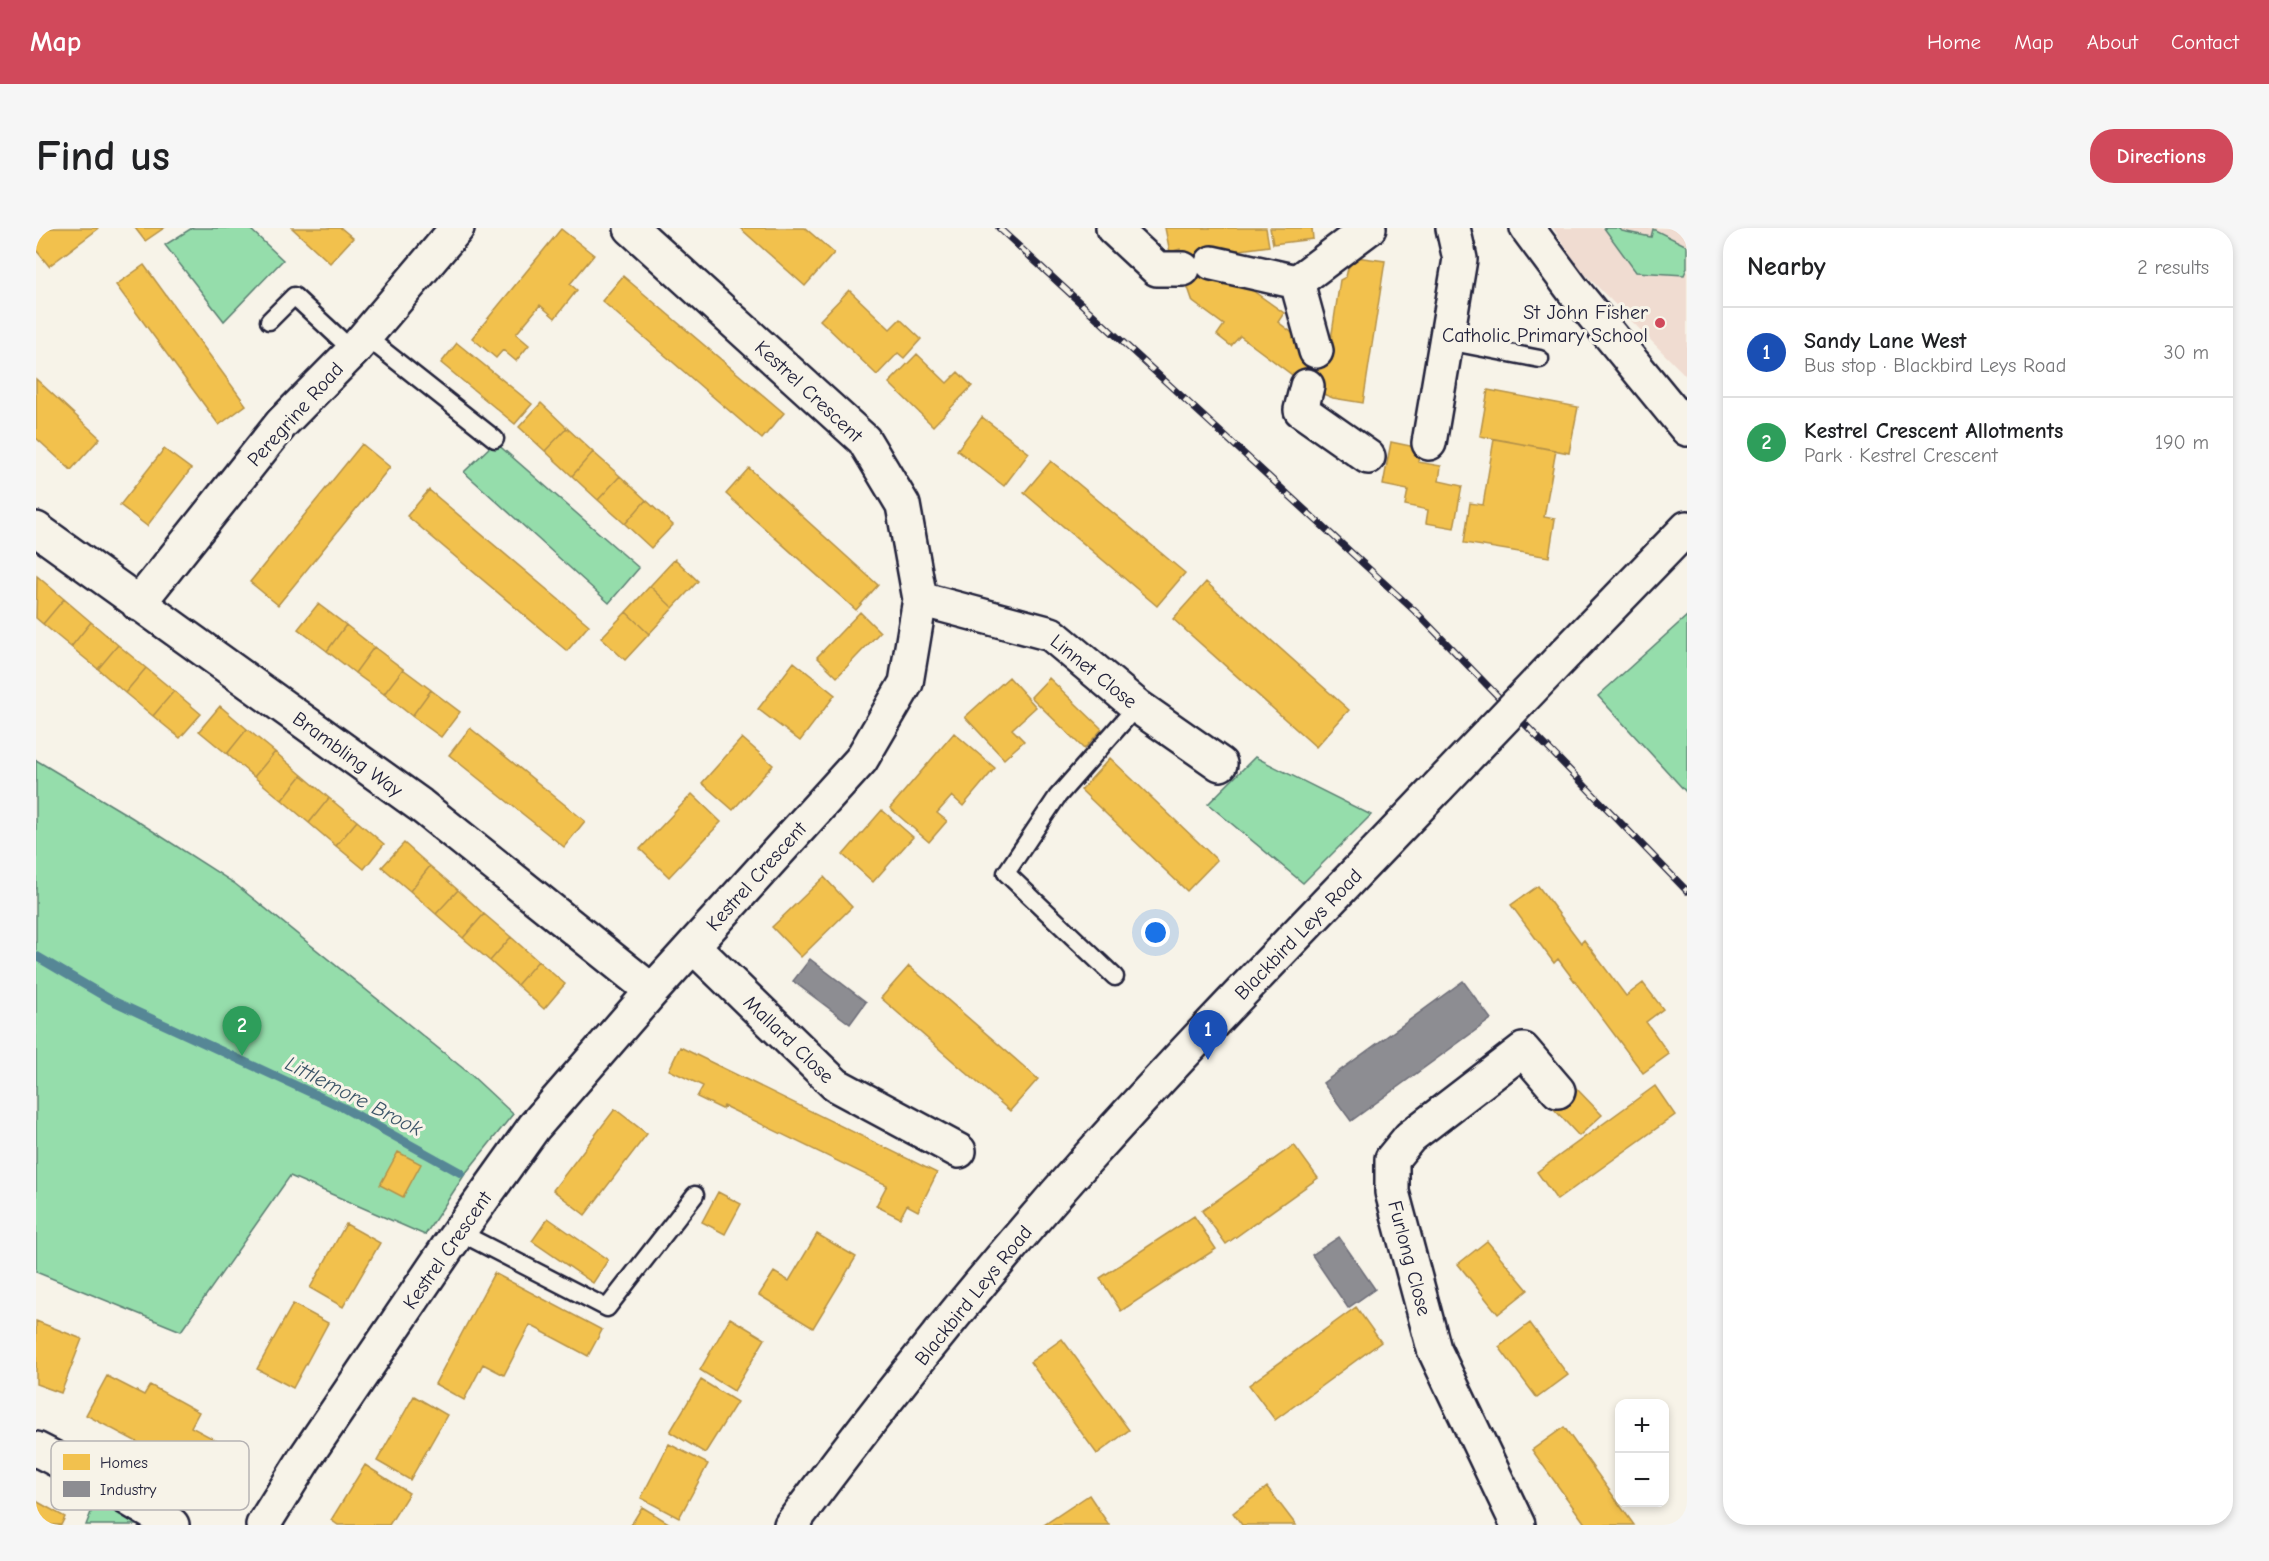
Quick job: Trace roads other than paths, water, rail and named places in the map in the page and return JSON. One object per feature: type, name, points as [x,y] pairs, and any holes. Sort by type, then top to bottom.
[{"type":"street","name":"Peregrine Road","points":[[138,604],[282,423],[359,343],[457,228]]},
{"type":"street","name":"Kestrel Crescent","points":[[263,1525],[305,1458],[459,1232],[534,1127],[652,991],[861,760],[906,683],[920,599],[903,505],[864,440],[632,228]]},
{"type":"street","points":[[1113,228],[1157,269],[1198,266],[1297,282],[1369,228]]},
{"type":"street","points":[[1429,443],[1460,259],[1453,228]]},
{"type":"street","points":[[1527,228],[1573,290],[1687,429]]},
{"type":"street","points":[[1297,282],[1316,351]]},
{"type":"street","points":[[1306,386],[1301,410],[1368,457]]},
{"type":"street","name":"Blackbird Leys Road","points":[[791,1525],[955,1314],[1085,1162],[1233,1002],[1687,528]]},
{"type":"street","name":"Brambling Way","points":[[36,529],[420,805],[652,991]]},
{"type":"street","name":"Linnet Close","points":[[920,599],[1051,634],[1137,706],[1220,764]]},
{"type":"street","name":"Mallard Close","points":[[693,946],[836,1085],[959,1151]]},
{"type":"street","name":"Furlong Close","points":[[1518,1525],[1434,1349],[1392,1192],[1392,1159],[1410,1137],[1523,1050],[1558,1091]]},
{"type":"street","points":[[36,1449],[51,1457]]},
{"type":"street","points":[[147,1510],[172,1525]]},
{"type":"lane","points":[[269,321],[294,296],[495,440]]},
{"type":"lane","points":[[1447,342],[1539,359]]},
{"type":"lane","points":[[1115,977],[1006,873],[1058,797],[1137,706]]},
{"type":"lane","points":[[459,1232],[607,1308],[695,1195]]},
{"type":"waterway","name":"Littlemore Brook","points":[[36,956],[111,1000],[342,1107],[461,1173]]},
{"type":"railway","points":[[999,228],[1419,615],[1687,891]]},
{"type":"place","name":"St John Fisher Catholic Primary School","points":[[1660,323]]},
{"type":"place","name":"Kestrel Crescent Allotments","points":[[242,1056]]},
{"type":"place","name":"Sandy Lane West","points":[[1208,1060]]}]
